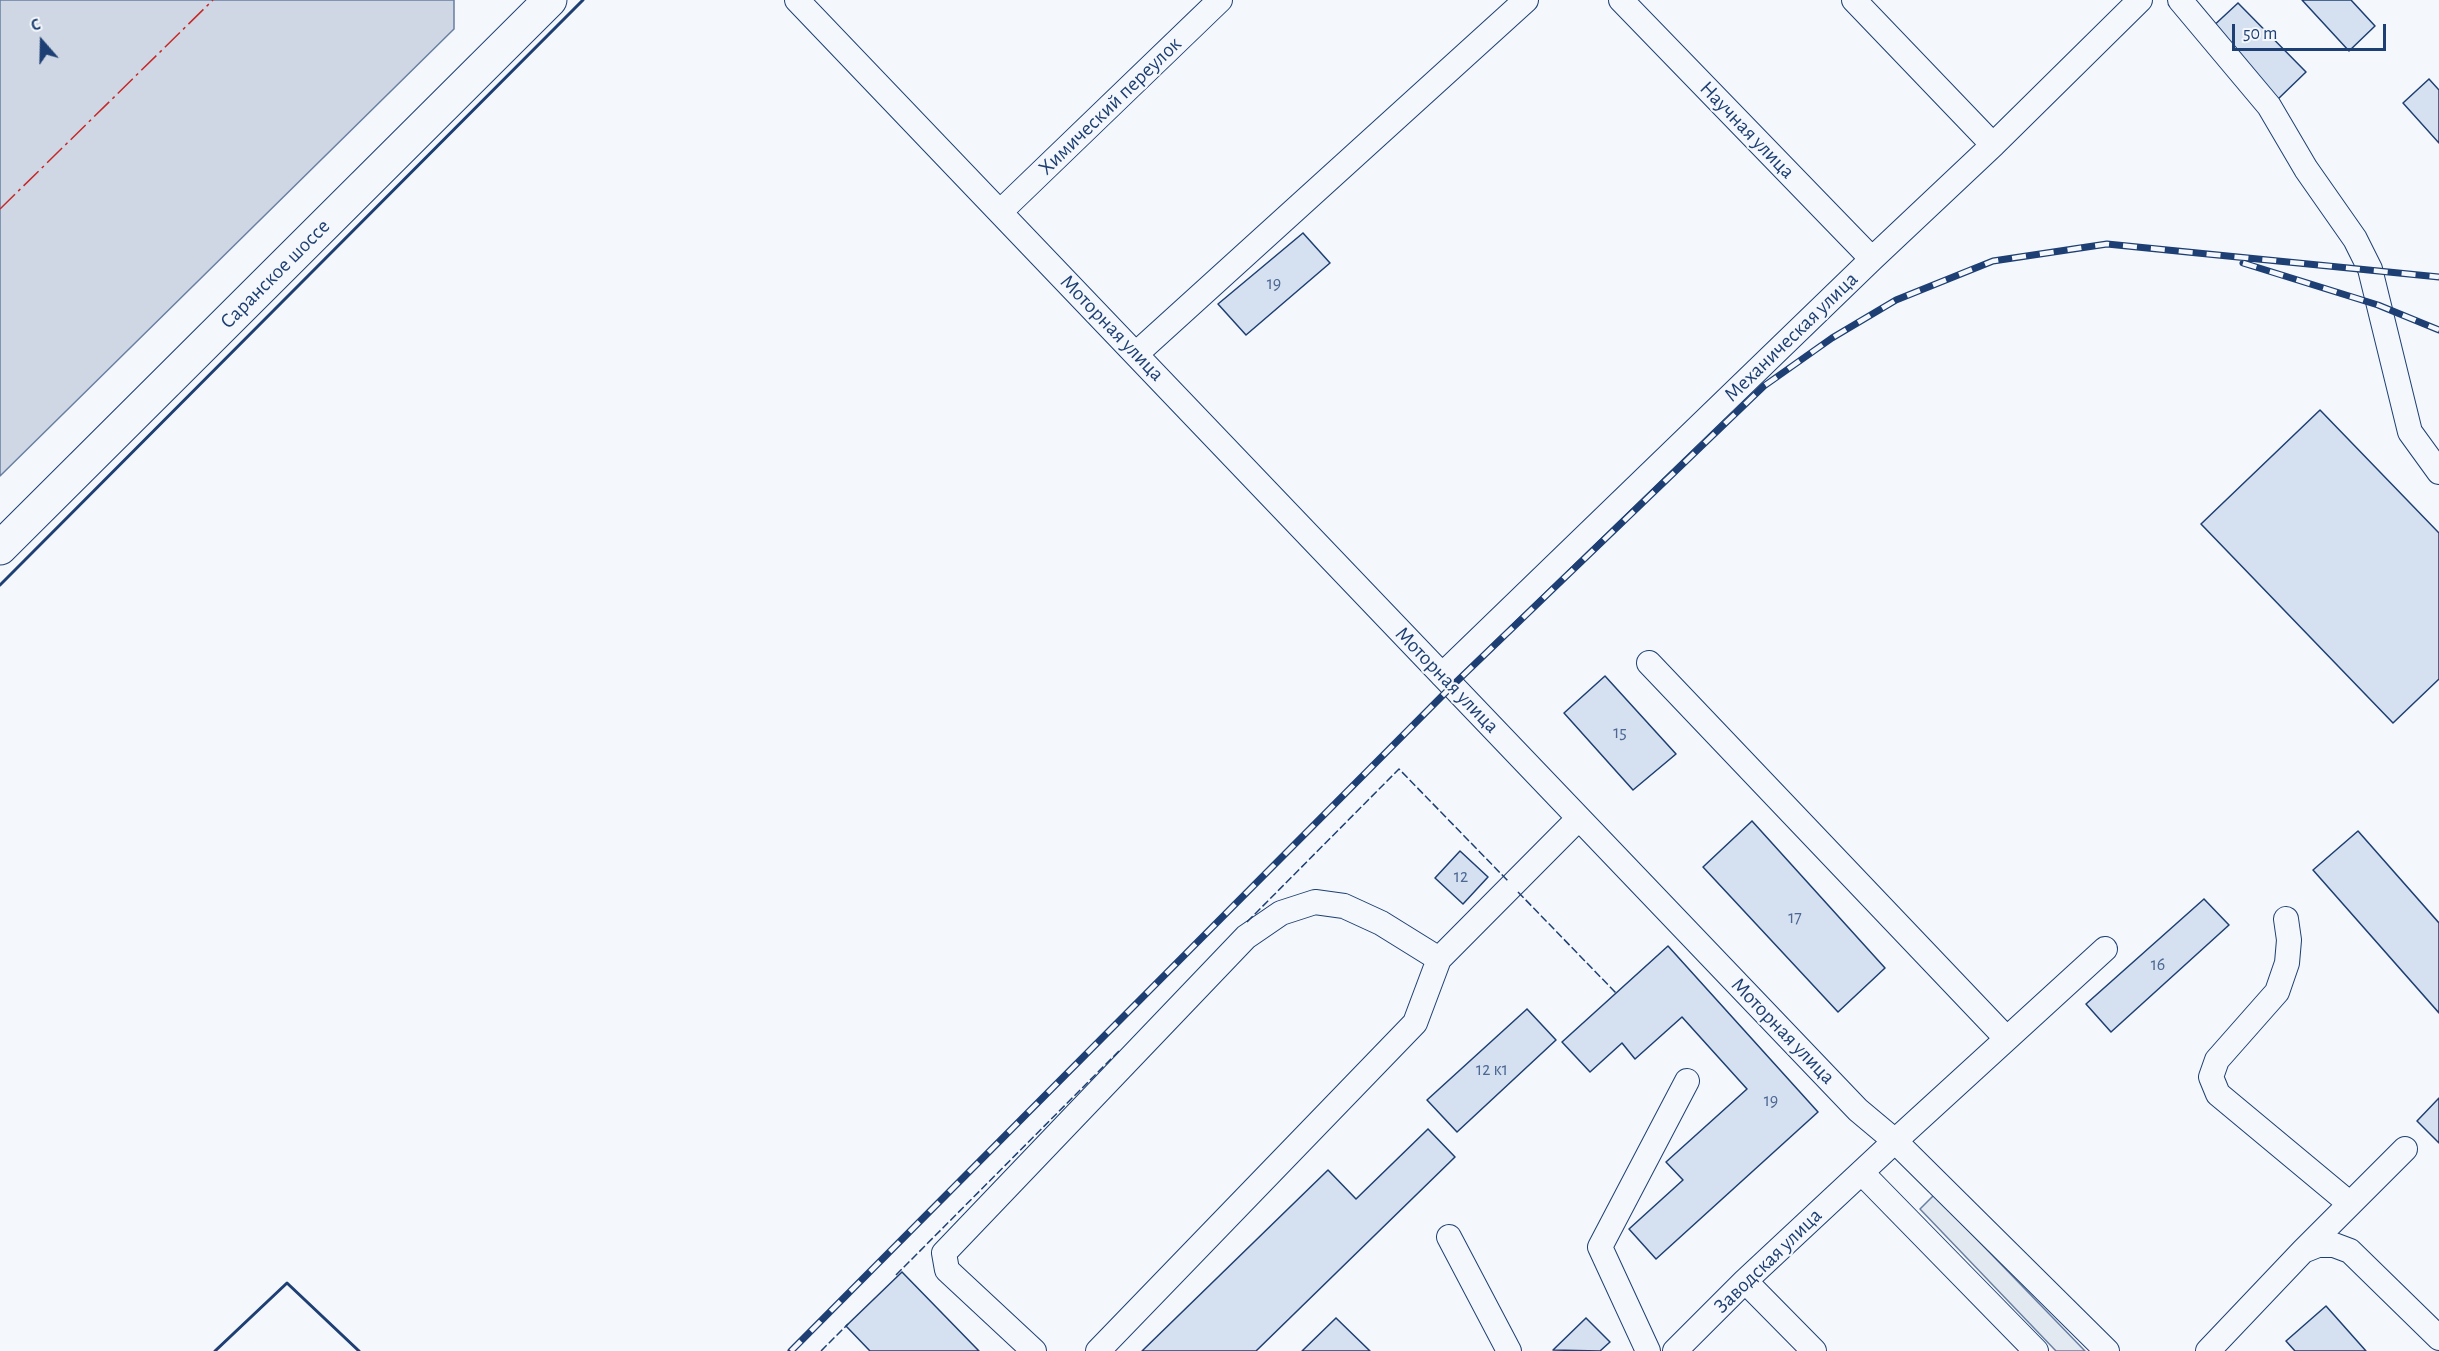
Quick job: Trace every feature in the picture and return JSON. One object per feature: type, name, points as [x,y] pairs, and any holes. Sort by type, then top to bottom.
[{"type":"highway","name":"Саранское шоссе","points":[[0,548],[550,0]]},
{"type":"street","name":"Моторная улица","points":[[796,0],[1858,1110],[1895,1141],[2107,1351]]},
{"type":"street","name":"Химический переулок","points":[[1000,212],[1220,0]]},
{"type":"street","points":[[1136,354],[1526,0]]},
{"type":"street","name":"Научная улица","points":[[1622,0],[1872,259]]},
{"type":"street","points":[[1854,0],[1993,146]]},
{"type":"street","points":[[2180,0],[2269,106],[2306,169],[2355,239],[2370,269],[2410,432],[2439,472]]},
{"type":"street","name":"Механическая улица","points":[[1442,675],[1872,259],[1993,146],[2124,5]]},
{"type":"street","points":[[1649,663],[2006,1038]]},
{"type":"street","points":[[1098,1351],[1415,1023],[1439,959],[1578,819]]},
{"type":"street","points":[[1034,1351],[947,1270],[944,1253],[1246,937],[1281,913],[1315,902],[1344,906],[1381,923],[1439,959]]},
{"type":"street","points":[[2286,919],[2289,940],[2287,963],[2277,992],[2217,1060],[2211,1077],[2218,1094],[2349,1203]]},
{"type":"street","name":"Заводская улица","points":[[1675,1351],[1745,1281],[2105,949]]},
{"type":"street","points":[[1648,1351],[1600,1247],[1687,1081]]},
{"type":"street","points":[[2208,1351],[2349,1203],[2405,1149]]},
{"type":"street","points":[[1862,1173],[2036,1351]]},
{"type":"street","points":[[1449,1237],[1509,1351]]},
{"type":"street","points":[[2303,1251],[2318,1245],[2334,1245],[2350,1251],[2439,1338]]},
{"type":"street","points":[[1745,1281],[1814,1351]]},
{"type":"shaded area","points":[[0,0],[454,0],[454,29],[0,476]]},
{"type":"shaded area","points":[[1934,1195],[2085,1351],[2056,1351],[1920,1209]]},
{"type":"building","points":[[2302,0],[2351,0],[2375,26],[2349,51]]},
{"type":"building","points":[[2238,3],[2306,72],[2277,100],[2209,30]]},
{"type":"building","points":[[2429,79],[2439,90],[2439,143],[2403,103]]},
{"type":"building","points":[[1303,233],[1330,263],[1246,335],[1218,304]]},
{"type":"building","points":[[2320,410],[2439,533],[2439,679],[2393,723],[2201,524]]},
{"type":"building","points":[[1605,676],[1676,754],[1633,790],[1564,713]]},
{"type":"building","points":[[1752,821],[1885,968],[1838,1012],[1703,867]]},
{"type":"building","points":[[2358,831],[2439,923],[2439,1013],[2313,870]]},
{"type":"building","points":[[1460,851],[1488,877],[1463,904],[1435,878]]},
{"type":"building","points":[[2204,899],[2229,925],[2111,1032],[2086,1004]]},
{"type":"building","points":[[1668,946],[1818,1112],[1656,1259],[1629,1229],[1683,1180],[1666,1162],[1747,1089],[1682,1017],[1635,1059],[1622,1043],[1590,1072],[1562,1042]]},
{"type":"building","points":[[1527,1009],[1556,1040],[1457,1132],[1427,1100]]},
{"type":"building","points":[[2439,1098],[2439,1143],[2417,1121]]},
{"type":"building","points":[[1428,1129],[1455,1157],[1256,1351],[1142,1351],[1328,1170],[1356,1199]]},
{"type":"building","points":[[902,1272],[979,1351],[870,1351],[846,1326]]},
{"type":"building","points":[[2326,1306],[2366,1351],[2295,1351],[2286,1341]]},
{"type":"building","points":[[1336,1318],[1370,1351],[1302,1351]]},
{"type":"building","points":[[1586,1318],[1610,1342],[1600,1351],[1553,1350]]},
{"type":"railway","points":[[791,1351],[1453,685],[1764,386],[1832,338],[1896,300],[1993,261],[2107,244],[2439,277]]},
{"type":"railway","points":[[2243,263],[2378,305],[2439,330]]},
{"type":"fence","points":[[1247,922],[1399,769],[1508,881]]},
{"type":"fence","points":[[1518,892],[1616,993]]},
{"type":"fence","points":[[896,1275],[1120,1050]]},
{"type":"fence","points":[[821,1351],[848,1324]]},
{"type":"wall","points":[[0,585],[583,0]]},
{"type":"wall","points":[[215,1351],[287,1283],[359,1351]]},
{"type":"power","points":[[0,209],[213,0]]}]
